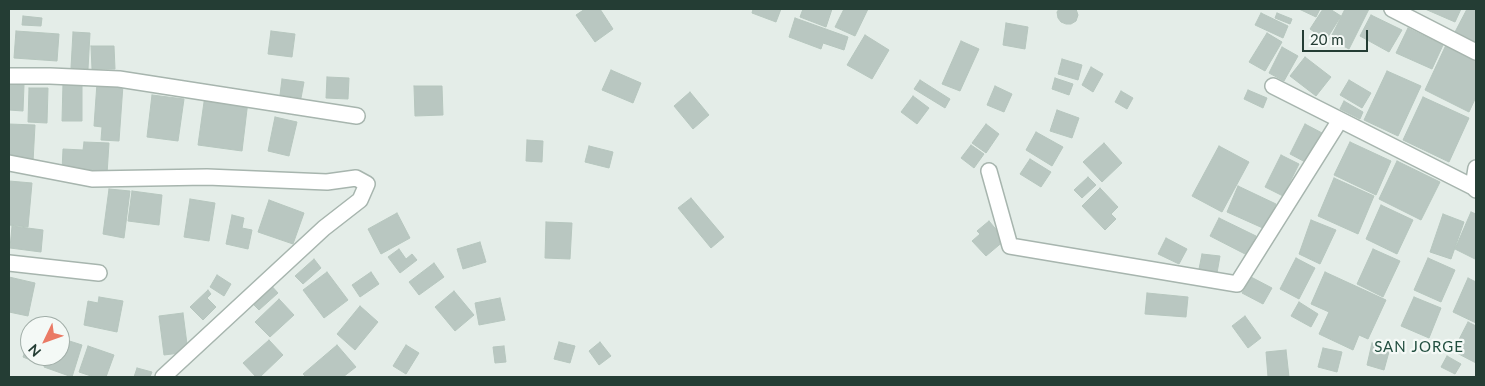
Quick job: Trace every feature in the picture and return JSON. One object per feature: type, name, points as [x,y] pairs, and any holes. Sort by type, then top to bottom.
[{"type":"street","points":[[1392,9],[1476,52]]},
{"type":"street","points":[[9,76],[119,79],[357,116]]},
{"type":"street","points":[[1273,86],[1474,188],[1476,168]]},
{"type":"street","points":[[990,171],[1010,246],[1237,284],[1340,120]]},
{"type":"street","points":[[9,163],[92,178],[208,177],[327,182],[356,178],[367,184],[360,200],[324,228],[163,377]]},
{"type":"street","points":[[9,263],[99,273]]},
{"type":"building","points":[[585,9],[600,9],[613,29],[595,42],[576,15]]},
{"type":"building","points":[[753,9],[781,9],[776,22],[752,13]]},
{"type":"building","points":[[803,9],[832,9],[826,27],[800,17]]},
{"type":"building","points":[[844,9],[868,9],[855,36],[835,27]]},
{"type":"building","points":[[1059,9],[1076,9],[1078,15],[1076,21],[1071,24],[1061,22],[1057,12]]},
{"type":"building","points":[[1299,9],[1320,9],[1316,17]]},
{"type":"building","points":[[1323,9],[1330,9],[1341,16],[1326,40],[1310,29]]},
{"type":"building","points":[[1345,9],[1369,9],[1349,49],[1330,39]]},
{"type":"building","points":[[1425,9],[1461,9],[1455,22]]},
{"type":"building","points":[[1467,9],[1476,9],[1476,43],[1455,32]]},
{"type":"building","points":[[1261,13],[1288,26],[1283,38],[1255,25]]},
{"type":"building","points":[[1277,13],[1292,19],[1290,24],[1275,18]]},
{"type":"building","points":[[1371,15],[1402,30],[1389,52],[1360,36]]},
{"type":"building","points":[[23,16],[42,18],[41,26],[22,25]]},
{"type":"building","points":[[795,18],[848,37],[844,50],[823,43],[821,49],[789,37]]},
{"type":"building","points":[[1006,23],[1028,27],[1025,49],[1003,45]]},
{"type":"building","points":[[1408,28],[1443,45],[1432,69],[1396,53]]},
{"type":"building","points":[[16,31],[59,34],[57,61],[14,58]]},
{"type":"building","points":[[271,31],[295,34],[292,57],[268,54]]},
{"type":"building","points":[[73,32],[90,33],[88,69],[71,68]]},
{"type":"building","points":[[1267,33],[1282,42],[1265,71],[1249,62]]},
{"type":"building","points":[[865,35],[889,50],[872,79],[847,65]]},
{"type":"building","points":[[961,41],[979,49],[960,91],[942,84]]},
{"type":"building","points":[[1446,45],[1476,60],[1476,97],[1469,112],[1425,90]]},
{"type":"building","points":[[91,46],[114,46],[115,69],[92,69]]},
{"type":"building","points":[[1282,47],[1298,56],[1284,81],[1269,73]]},
{"type":"building","points":[[1305,57],[1331,77],[1316,96],[1290,76]]},
{"type":"building","points":[[1062,59],[1082,65],[1078,80],[1058,74]]},
{"type":"building","points":[[1091,67],[1103,74],[1093,92],[1082,85]]},
{"type":"building","points":[[611,70],[641,83],[633,103],[602,90]]},
{"type":"building","points":[[1387,71],[1421,86],[1398,136],[1364,120]]},
{"type":"building","points":[[327,77],[349,78],[348,99],[326,98]]},
{"type":"building","points":[[1055,78],[1073,84],[1069,95],[1052,89]]},
{"type":"building","points":[[282,79],[304,82],[301,98],[280,95]]},
{"type":"building","points":[[920,80],[950,99],[945,108],[914,89]]},
{"type":"building","points":[[1349,80],[1371,93],[1362,108],[1340,95]]},
{"type":"building","points":[[63,83],[82,83],[82,121],[62,121]]},
{"type":"building","points":[[97,83],[123,85],[119,141],[101,140],[102,127],[94,126]]},
{"type":"building","points":[[9,84],[24,85],[23,111],[9,110]]},
{"type":"building","points":[[414,86],[442,86],[443,115],[415,116]]},
{"type":"building","points":[[995,86],[1012,94],[1004,112],[987,105]]},
{"type":"building","points":[[29,88],[48,88],[47,123],[28,122]]},
{"type":"building","points":[[1248,90],[1267,98],[1263,108],[1244,99]]},
{"type":"building","points":[[1121,91],[1133,98],[1127,109],[1115,102]]},
{"type":"building","points":[[690,92],[709,115],[693,129],[674,106]]},
{"type":"building","points":[[152,95],[184,99],[178,141],[147,137]]},
{"type":"building","points":[[205,95],[248,101],[242,151],[198,145]]},
{"type":"building","points":[[913,96],[929,108],[917,124],[901,112]]},
{"type":"building","points":[[1423,97],[1469,118],[1449,162],[1403,140]]},
{"type":"building","points":[[1344,101],[1363,112],[1360,119],[1340,109]]},
{"type":"building","points":[[1057,110],[1079,118],[1072,138],[1050,131]]},
{"type":"building","points":[[275,117],[297,122],[289,156],[268,151]]},
{"type":"building","points":[[9,124],[35,125],[33,162],[9,160]]},
{"type":"building","points":[[986,124],[999,134],[986,153],[972,143]]},
{"type":"building","points":[[1305,124],[1324,134],[1309,164],[1290,154]]},
{"type":"building","points":[[1036,132],[1063,147],[1052,166],[1026,150]]},
{"type":"building","points":[[527,140],[543,141],[542,162],[526,161]]},
{"type":"building","points":[[84,142],[109,143],[107,174],[62,171],[63,149],[83,150]]},
{"type":"building","points":[[1350,142],[1391,161],[1376,195],[1334,175]]},
{"type":"building","points":[[1104,143],[1122,163],[1102,182],[1083,162]]},
{"type":"building","points":[[971,145],[984,154],[974,168],[961,158]]},
{"type":"building","points":[[589,146],[613,152],[609,168],[585,162]]},
{"type":"building","points":[[1219,146],[1249,162],[1222,212],[1192,196]]},
{"type":"building","points":[[1281,155],[1299,164],[1283,196],[1265,187]]},
{"type":"building","points":[[1030,159],[1051,172],[1041,187],[1020,174]]},
{"type":"building","points":[[1397,161],[1440,182],[1421,220],[1379,199]]},
{"type":"building","points":[[1088,177],[1096,185],[1082,198],[1074,190]]},
{"type":"building","points":[[1334,178],[1374,196],[1358,234],[1318,216]]},
{"type":"building","points":[[9,181],[32,183],[28,227],[9,225]]},
{"type":"building","points":[[1238,186],[1276,204],[1265,229],[1227,212]]},
{"type":"building","points":[[1100,188],[1118,207],[1111,214],[1116,219],[1105,230],[1082,206]]},
{"type":"building","points":[[109,189],[130,191],[124,238],[103,234]]},
{"type":"building","points":[[132,191],[162,195],[159,225],[128,221]]},
{"type":"building","points":[[691,198],[724,237],[711,248],[678,208]]},
{"type":"building","points":[[190,199],[215,203],[209,241],[184,237]]},
{"type":"building","points":[[269,200],[304,213],[293,244],[258,232]]},
{"type":"building","points":[[1381,205],[1413,220],[1397,254],[1366,239]]},
{"type":"building","points":[[1471,212],[1476,214],[1475,259],[1455,249]]},
{"type":"building","points":[[397,213],[410,238],[381,254],[368,229]]},
{"type":"building","points":[[1443,214],[1464,222],[1451,259],[1430,252]]},
{"type":"building","points":[[232,215],[244,218],[242,228],[252,230],[248,249],[226,244]]},
{"type":"building","points":[[1219,218],[1256,236],[1247,255],[1210,236]]},
{"type":"building","points":[[1311,220],[1336,230],[1320,264],[1299,254]]},
{"type":"building","points":[[989,221],[1005,240],[986,256],[972,241],[980,234],[977,231]]},
{"type":"building","points":[[546,222],[572,223],[570,259],[545,258]]},
{"type":"building","points":[[12,226],[43,230],[41,252],[10,248]]},
{"type":"building","points":[[1166,238],[1187,249],[1179,264],[1158,254]]},
{"type":"building","points":[[480,242],[486,262],[463,269],[457,249]]},
{"type":"building","points":[[399,249],[406,259],[412,254],[417,260],[400,273],[388,257]]},
{"type":"building","points":[[1373,249],[1400,261],[1383,297],[1357,284]]},
{"type":"building","points":[[1202,254],[1220,256],[1217,273],[1199,269]]},
{"type":"building","points":[[1296,258],[1315,268],[1299,299],[1280,289]]},
{"type":"building","points":[[1428,258],[1455,270],[1441,302],[1414,290]]},
{"type":"building","points":[[314,259],[321,268],[303,284],[295,276]]},
{"type":"building","points":[[434,263],[444,277],[419,295],[409,282]]},
{"type":"building","points":[[327,272],[348,300],[324,318],[303,290]]},
{"type":"building","points":[[371,272],[379,284],[360,297],[352,285]]},
{"type":"building","points":[[1325,272],[1386,300],[1368,339],[1359,335],[1353,350],[1319,334],[1329,312],[1311,304]]},
{"type":"building","points":[[217,275],[231,284],[224,296],[210,287]]},
{"type":"building","points":[[9,277],[35,283],[28,316],[9,312]]},
{"type":"building","points":[[1251,277],[1272,288],[1263,304],[1242,293]]},
{"type":"building","points":[[1468,278],[1476,282],[1476,323],[1453,312]]},
{"type":"building","points":[[269,283],[278,293],[259,310],[250,301]]},
{"type":"building","points":[[208,290],[211,294],[207,298],[216,307],[203,320],[190,307]]},
{"type":"building","points":[[454,291],[474,315],[455,331],[435,307]]},
{"type":"building","points":[[1147,293],[1188,297],[1186,317],[1145,314]]},
{"type":"building","points":[[99,297],[123,301],[117,332],[84,325],[88,301],[98,303]]},
{"type":"building","points":[[1414,297],[1441,308],[1429,338],[1401,326]]},
{"type":"building","points":[[500,298],[505,320],[479,325],[475,303]]},
{"type":"building","points":[[279,299],[294,315],[270,337],[255,322]]},
{"type":"building","points":[[1299,302],[1318,314],[1311,327],[1291,316]]},
{"type":"building","points":[[360,306],[378,322],[355,350],[337,334]]},
{"type":"building","points":[[183,313],[188,352],[164,355],[159,316]]},
{"type":"building","points":[[1245,316],[1261,338],[1248,348],[1232,326]]},
{"type":"building","points":[[1468,322],[1476,326],[1476,363],[1453,351]]},
{"type":"building","points":[[269,340],[283,355],[260,377],[256,377],[243,363]]},
{"type":"building","points":[[70,341],[82,345],[72,377],[44,367],[70,366]]},
{"type":"building","points":[[559,342],[575,346],[570,363],[554,359]]},
{"type":"building","points":[[600,342],[611,356],[599,365],[589,351]]},
{"type":"building","points":[[1372,343],[1390,348],[1384,370],[1367,365]]},
{"type":"building","points":[[337,345],[356,367],[343,377],[306,377],[303,374]]},
{"type":"building","points":[[406,345],[419,353],[406,374],[393,366]]},
{"type":"building","points":[[88,346],[114,355],[106,377],[94,377],[79,372]]},
{"type":"building","points":[[504,346],[506,362],[495,363],[493,347]]},
{"type":"building","points":[[1323,348],[1342,352],[1337,372],[1318,367]]},
{"type":"building","points":[[1286,350],[1289,377],[1268,377],[1266,352]]},
{"type":"building","points":[[1447,356],[1461,364],[1455,374],[1441,367]]},
{"type":"building","points":[[137,368],[152,372],[150,377],[134,377]]},
{"type":"district","name":"SAN JORGE","points":[[1419,347]]}]
